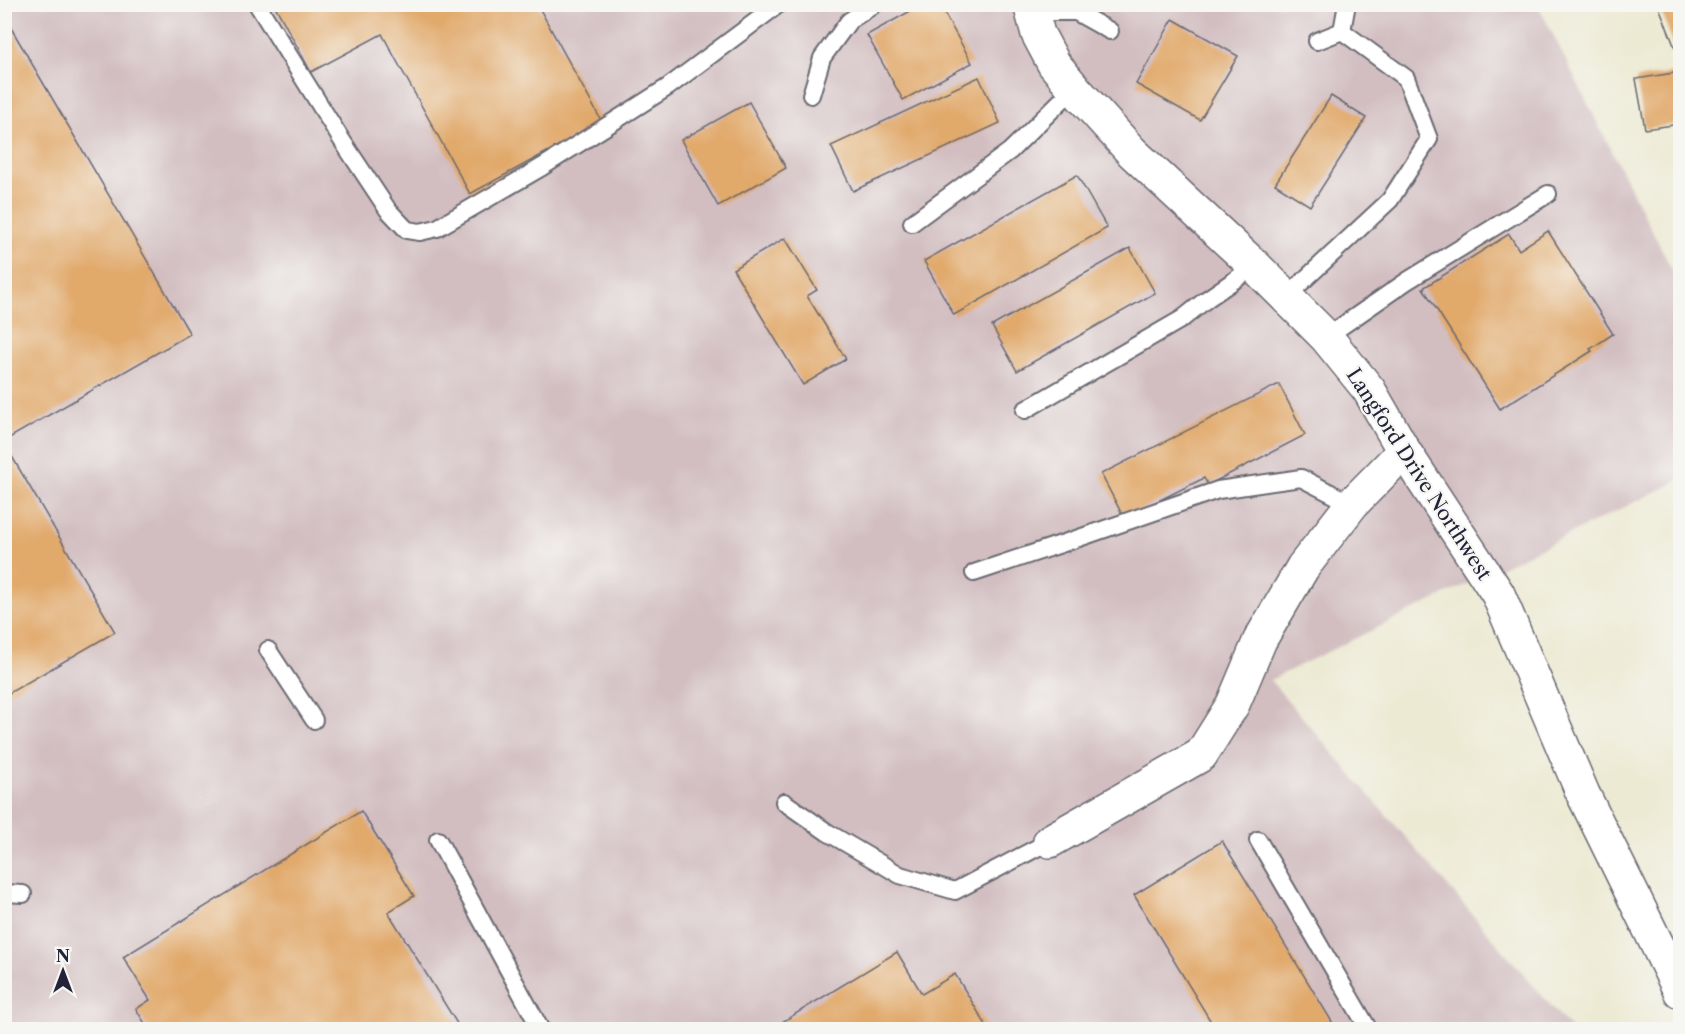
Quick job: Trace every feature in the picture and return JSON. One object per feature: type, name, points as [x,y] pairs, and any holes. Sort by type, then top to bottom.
[{"type":"street","name":"Langford Drive Northwest","points":[[1031,8],[1038,34],[1054,64],[1074,88],[1132,152],[1255,266],[1326,337],[1368,390],[1404,451],[1498,594],[1583,794],[1680,991]]},
{"type":"street","points":[[1050,842],[1201,755],[1233,704],[1260,640],[1303,567],[1352,504],[1404,451]]},
{"type":"lane","points":[[257,4],[340,139],[388,210],[406,230],[420,232],[437,228],[542,166],[658,93],[779,4]]},
{"type":"lane","points":[[811,94],[822,58],[849,21],[875,4]]},
{"type":"lane","points":[[1342,31],[1347,4]]},
{"type":"lane","points":[[1031,8],[1076,12],[1110,31]]},
{"type":"lane","points":[[1317,41],[1342,31]]},
{"type":"lane","points":[[1286,297],[1390,200],[1429,139],[1406,78],[1342,31]]},
{"type":"lane","points":[[912,222],[1010,151],[1074,88]]},
{"type":"lane","points":[[1326,337],[1407,281],[1548,194]]},
{"type":"lane","points":[[1025,410],[1182,319],[1255,266]]},
{"type":"lane","points":[[974,573],[1218,490],[1301,478],[1352,504]]},
{"type":"lane","points":[[268,650],[314,720]]},
{"type":"lane","points":[[784,802],[826,832],[900,875],[955,891],[1050,842]]},
{"type":"lane","points":[[438,840],[541,1029]]},
{"type":"lane","points":[[1258,840],[1369,1029]]},
{"type":"lane","points":[[4,893],[24,894]]},
{"type":"shaded area","points":[[5,5],[1538,5],[1680,286],[1680,480],[1270,680],[1571,1029],[5,1030]]},
{"type":"building","points":[[274,4],[537,4],[602,122],[470,194],[382,34],[311,72]]},
{"type":"building","points":[[923,4],[939,4],[972,63],[903,100],[867,35]]},
{"type":"building","points":[[1658,4],[1680,4],[1680,46],[1675,48]]},
{"type":"building","points":[[4,16],[190,334],[4,441]]},
{"type":"building","points":[[1173,19],[1238,56],[1200,120],[1136,84]]},
{"type":"building","points":[[1680,72],[1680,124],[1645,129],[1636,79]]},
{"type":"building","points":[[979,77],[1000,123],[853,191],[831,146]]},
{"type":"building","points":[[1331,96],[1366,118],[1310,206],[1275,184]]},
{"type":"building","points":[[749,102],[786,168],[718,206],[681,140]]},
{"type":"building","points":[[1077,175],[1107,228],[954,315],[924,261]]},
{"type":"building","points":[[1548,231],[1613,334],[1590,349],[1592,351],[1500,409],[1423,288],[1509,234],[1519,250]]},
{"type":"building","points":[[785,238],[817,290],[807,296],[846,359],[803,385],[733,269]]},
{"type":"building","points":[[1130,248],[1155,293],[1017,371],[992,326]]},
{"type":"building","points":[[1279,384],[1305,435],[1208,485],[1204,478],[1124,518],[1101,474]]},
{"type":"building","points":[[4,443],[115,632],[4,696]]},
{"type":"building","points":[[361,811],[414,896],[388,912],[461,1030],[149,1030],[136,1009],[150,1000],[123,957]]},
{"type":"building","points":[[1222,841],[1337,1030],[1216,1030],[1134,895]]},
{"type":"building","points":[[897,952],[922,994],[955,974],[989,1030],[769,1030]]}]
